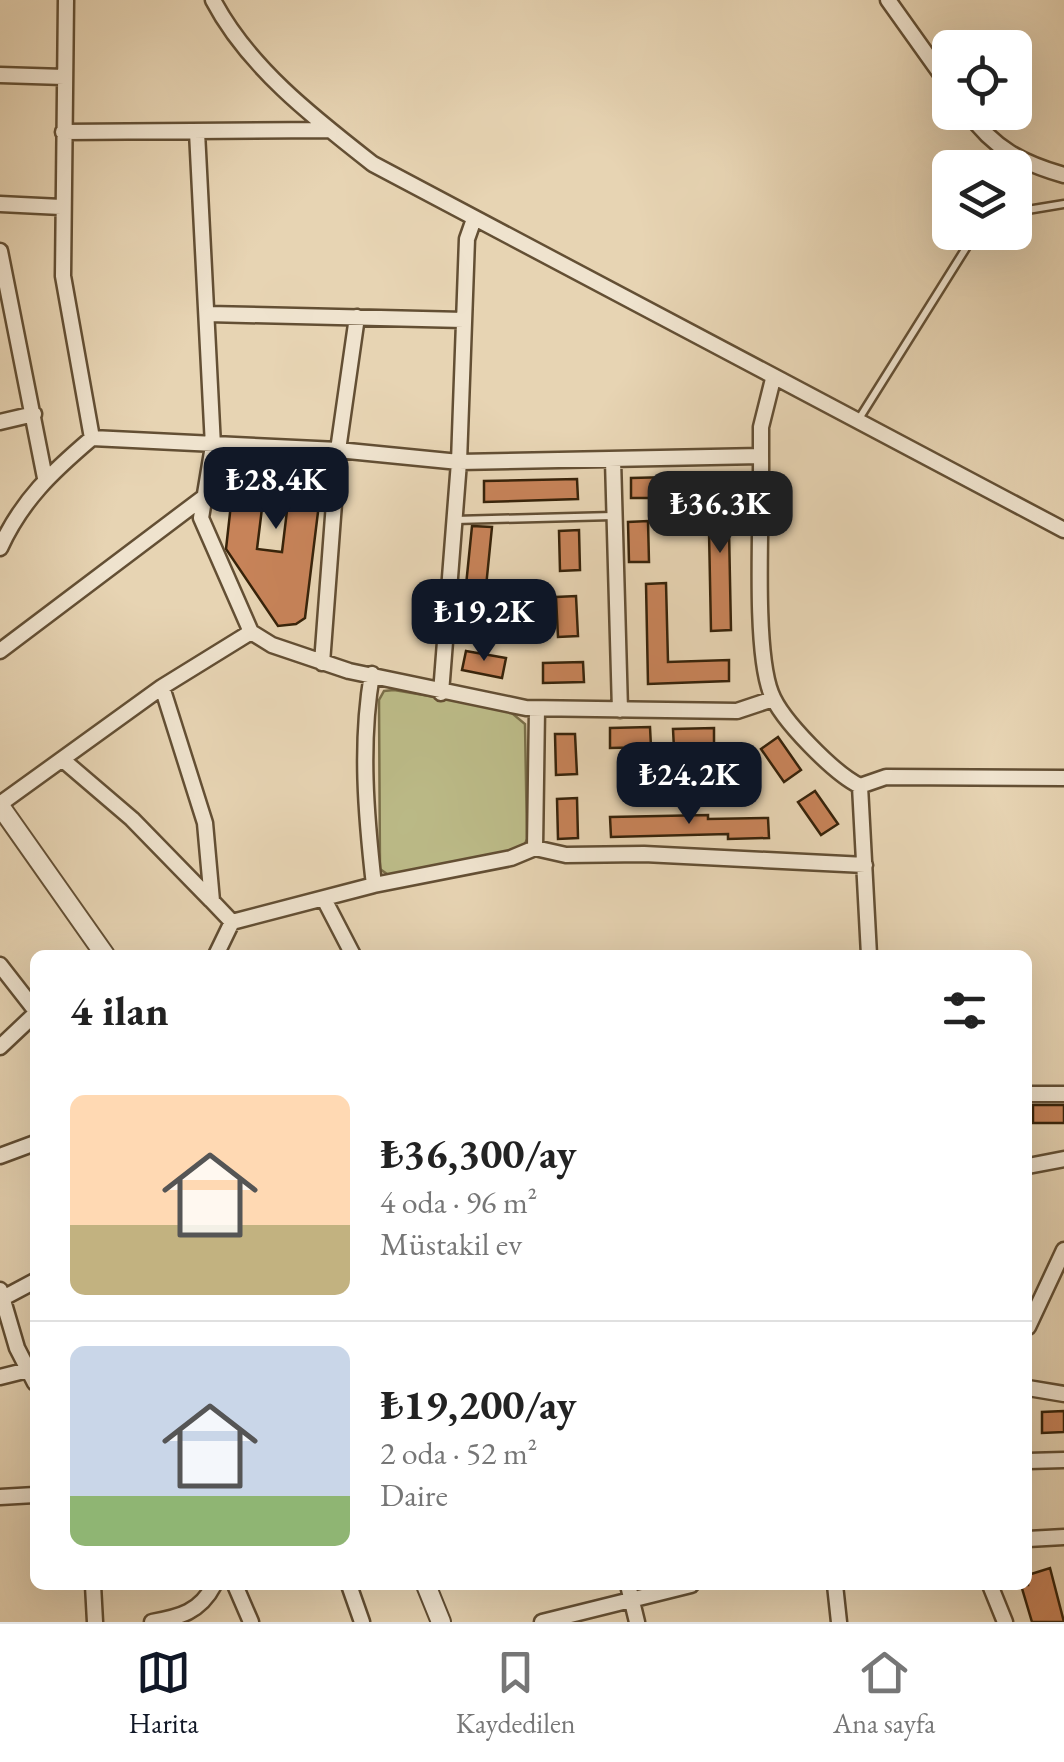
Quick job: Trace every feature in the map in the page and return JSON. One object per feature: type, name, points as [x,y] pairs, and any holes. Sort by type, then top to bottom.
[{"type":"street","points":[[66,0],[63,276],[92,438]]},
{"type":"street","points":[[213,0],[232,37],[329,130],[373,164],[1064,530]]},
{"type":"street","points":[[888,0],[932,62]]},
{"type":"street","points":[[0,75],[64,77]]},
{"type":"street","points":[[63,132],[329,130]]},
{"type":"street","points":[[981,130],[1024,164],[1064,174]]},
{"type":"street","points":[[196,132],[213,446],[201,518],[251,632],[322,663],[441,693],[537,709],[737,711],[774,699]]},
{"type":"street","points":[[0,204],[61,207]]},
{"type":"street","points":[[441,693],[459,462],[468,239],[474,219]]},
{"type":"street","points":[[0,251],[45,478]]},
{"type":"street","points":[[208,314],[464,320]]},
{"type":"street","points":[[322,663],[338,450],[357,317]]},
{"type":"street","points":[[774,379],[766,396],[761,456],[764,664],[774,699],[840,776],[860,786],[886,777],[1064,778]]},
{"type":"street","points":[[0,422],[34,414]]},
{"type":"street","points":[[0,548],[18,509],[45,478],[92,438],[338,450],[459,462],[761,456]]},
{"type":"street","points":[[613,460],[620,710]]},
{"type":"street","points":[[0,650],[204,497]]},
{"type":"street","points":[[97,950],[0,805],[162,687],[251,632]]},
{"type":"street","points":[[372,674],[366,710],[365,808],[374,885]]},
{"type":"street","points":[[162,687],[205,823],[212,900]]},
{"type":"street","points":[[535,848],[537,709]]},
{"type":"street","points":[[63,760],[132,819],[232,922]]},
{"type":"street","points":[[860,786],[868,950]]},
{"type":"street","points":[[232,922],[374,885],[456,871],[535,848],[566,855],[644,854],[865,865]]},
{"type":"street","points":[[325,900],[350,950]]},
{"type":"street","points":[[218,950],[232,922]]},
{"type":"street","points":[[0,965],[30,1005]]},
{"type":"street","points":[[0,1047],[30,1017]]},
{"type":"street","points":[[1032,1094],[1064,1094]]},
{"type":"street","points":[[0,1156],[30,1145]]},
{"type":"street","points":[[1032,1165],[1064,1159]]},
{"type":"street","points":[[1032,1318],[1064,1250]]},
{"type":"street","points":[[30,1284],[2,1294],[30,1366]]},
{"type":"street","points":[[0,1377],[30,1374]]},
{"type":"street","points":[[1032,1389],[1064,1394]]},
{"type":"street","points":[[1032,1461],[1064,1460]]},
{"type":"street","points":[[0,1497],[30,1495]]},
{"type":"street","points":[[1032,1539],[1064,1537]]},
{"type":"street","points":[[93,1590],[95,1622]]},
{"type":"street","points":[[152,1622],[182,1616],[205,1602],[211,1590]]},
{"type":"street","points":[[238,1590],[250,1622]]},
{"type":"street","points":[[351,1590],[362,1622]]},
{"type":"street","points":[[428,1590],[442,1622]]},
{"type":"street","points":[[836,1590],[839,1622]]},
{"type":"street","points":[[992,1590],[1005,1622]]},
{"type":"street","points":[[542,1622],[629,1592],[637,1622]]},
{"type":"lane","points":[[1032,209],[1064,204]]},
{"type":"lane","points":[[857,422],[965,250]]},
{"type":"lane","points":[[454,520],[614,516]]},
{"type":"shaded area","points":[[384,691],[507,709],[525,724],[527,839],[522,851],[394,879],[380,869],[379,700]]},
{"type":"building","points":[[236,459],[324,463],[305,618],[296,624],[278,626],[226,549]],"holes":[[[264,492],[289,494],[282,552],[257,549]]]},
{"type":"building","points":[[671,477],[671,498],[631,498],[631,478]]},
{"type":"building","points":[[577,479],[578,499],[484,502],[484,481]]},
{"type":"building","points":[[728,480],[731,630],[711,631],[708,481]]},
{"type":"building","points":[[648,521],[649,562],[629,562],[628,522]]},
{"type":"building","points":[[472,526],[492,527],[482,627],[462,625]]},
{"type":"building","points":[[579,530],[580,570],[560,571],[559,531]]},
{"type":"building","points":[[666,583],[668,662],[729,660],[729,681],[648,684],[646,584]]},
{"type":"building","points":[[576,596],[578,636],[558,637],[556,597]]},
{"type":"building","points":[[466,651],[506,658],[502,678],[462,670]]},
{"type":"building","points":[[583,662],[584,682],[543,683],[543,663]]},
{"type":"building","points":[[650,727],[651,747],[610,748],[610,728]]},
{"type":"building","points":[[714,728],[714,748],[674,749],[673,729]]},
{"type":"building","points":[[555,734],[575,734],[577,774],[556,775]]},
{"type":"building","points":[[778,737],[801,770],[784,782],[761,749]]},
{"type":"building","points":[[815,791],[838,824],[821,835],[798,802]]},
{"type":"building","points":[[577,798],[578,838],[558,839],[557,799]]},
{"type":"building","points":[[708,815],[708,819],[768,818],[769,838],[728,839],[728,834],[611,837],[610,817]]},
{"type":"building","points":[[1033,1105],[1064,1105],[1064,1123],[1033,1123]]},
{"type":"building","points":[[1064,1411],[1064,1432],[1042,1433],[1042,1412]]},
{"type":"building","points":[[1050,1568],[1064,1622],[1032,1622],[1022,1590],[1032,1590],[1032,1574]]}]
